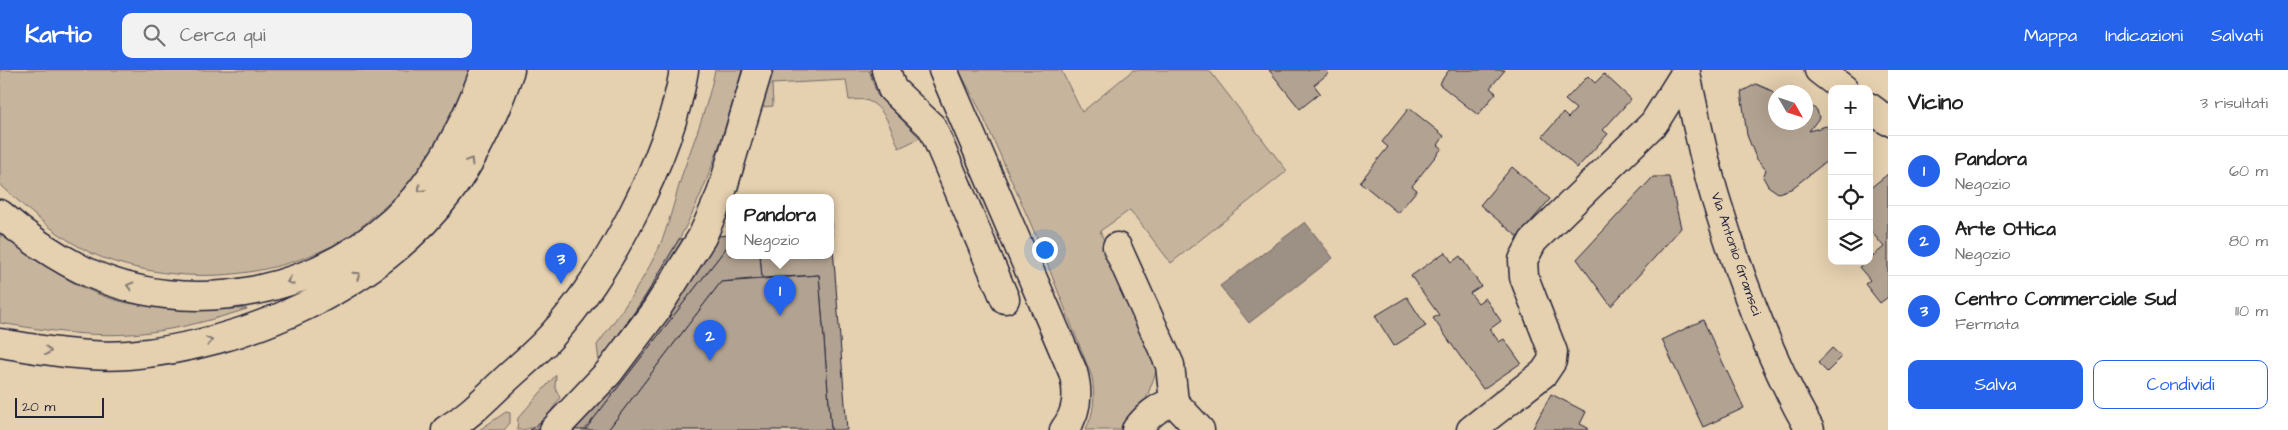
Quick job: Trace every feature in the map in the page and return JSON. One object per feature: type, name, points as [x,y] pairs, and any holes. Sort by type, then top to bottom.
[{"type":"main road","points":[[0,214],[23,234],[49,252],[82,270],[115,282],[146,290],[207,296],[235,294],[269,288],[304,276],[337,260],[387,225],[409,204],[429,181],[461,130],[485,70]]},
{"type":"main road","points":[[0,343],[48,351],[93,355],[128,355],[221,339],[311,303],[375,263],[403,241],[428,217],[449,192],[483,139],[510,70]]},
{"type":"main road","points":[[446,430],[468,416],[544,344],[570,313],[599,271],[619,240],[655,166],[673,118],[684,70]]},
{"type":"main road","points":[[554,430],[609,372],[656,310],[702,237],[721,194],[758,70]]},
{"type":"main road","points":[[886,70],[892,89],[932,127],[1005,299]]},
{"type":"main road","points":[[944,70],[1074,372],[1077,400],[1072,417],[1064,430]]},
{"type":"main road","points":[[1819,70],[1839,85]]},
{"type":"main road","points":[[1471,430],[1544,372],[1552,361],[1553,352],[1524,277],[1523,260],[1533,241],[1654,123],[1685,71]]},
{"type":"main road","name":"Via Antonio Gramsci","points":[[1685,71],[1716,198],[1746,291],[1778,367],[1810,430]]},
{"type":"main road","points":[[1873,110],[1888,121]]},
{"type":"main road","points":[[1117,247],[1170,366],[1174,402],[1200,430]]},
{"type":"main road","points":[[1136,430],[1146,416],[1161,406],[1174,402]]},
{"type":"shaded area","points":[[0,70],[471,70],[450,123],[427,160],[414,178],[390,202],[353,234],[309,256],[269,268],[229,274],[187,275],[150,271],[114,262],[91,253],[56,232],[3,187],[0,183]]},
{"type":"shaded area","points":[[715,70],[742,70],[725,129],[704,187],[668,260],[599,362],[597,345],[641,280],[663,238],[705,109]]},
{"type":"shaded area","points":[[772,70],[869,70],[877,95],[920,138],[899,148],[887,120],[878,107],[865,100],[849,100],[846,80],[772,84],[773,106],[762,107],[762,100]]},
{"type":"shaded area","points":[[959,70],[1061,70],[1082,112],[1133,70],[1209,70],[1287,171],[1171,263],[1130,210],[1100,231],[1158,367],[1146,399],[1122,430],[1085,430],[1091,418],[1093,404],[1092,377],[1037,238],[982,114]]},
{"type":"shaded area","points":[[1305,222],[1333,258],[1249,323],[1220,286]]},
{"type":"shaded area","points":[[0,229],[47,267],[64,278],[101,295],[140,305],[180,308],[247,309],[187,326],[131,334],[75,333],[0,323]]},
{"type":"shaded area","points":[[556,375],[555,387],[560,398],[551,411],[538,425],[532,428],[517,430],[518,418]]},
{"type":"shaded area","points":[[506,412],[510,413],[510,423],[504,430],[479,430]]},
{"type":"building","points":[[1269,70],[1326,70],[1329,73],[1314,85],[1320,93],[1300,109]]},
{"type":"building","points":[[1449,70],[1505,70],[1490,88],[1496,93],[1478,115],[1439,84]]},
{"type":"building","points":[[1604,74],[1631,99],[1603,130],[1608,134],[1577,168],[1543,136],[1563,113],[1568,118],[1576,109],[1565,100],[1588,76],[1595,83]]},
{"type":"building","points":[[1756,84],[1768,89],[1768,130],[1809,131],[1826,126],[1828,128],[1828,160],[1791,189],[1778,193],[1768,186],[1763,177],[1766,170],[1756,158],[1747,135],[1741,92]]},
{"type":"building","points":[[1813,107],[1817,110],[1819,118],[1813,126]]},
{"type":"building","points":[[1409,108],[1444,136],[1438,145],[1442,148],[1412,186],[1417,190],[1398,213],[1360,182],[1388,147],[1382,142]]},
{"type":"building","points":[[1512,167],[1550,199],[1518,237],[1480,205]]},
{"type":"building","points":[[1888,174],[1888,297],[1880,303],[1865,284],[1870,280],[1859,267],[1862,265],[1873,265],[1873,256],[1884,247],[1873,234],[1873,186]]},
{"type":"building","points":[[1653,177],[1669,177],[1681,228],[1611,306],[1577,259]]},
{"type":"building","points":[[726,235],[726,248],[585,430],[530,430],[544,419],[599,362],[644,299],[679,239]]},
{"type":"building","points":[[726,248],[726,259],[760,259],[762,278],[721,282],[608,430],[585,430]]},
{"type":"building","points":[[1445,252],[1452,262],[1460,256],[1481,286],[1470,293],[1478,303],[1485,298],[1501,321],[1490,329],[1499,342],[1504,339],[1521,363],[1483,389],[1433,318],[1439,315],[1411,276]]},
{"type":"building","points":[[760,259],[834,259],[847,430],[831,430],[819,275],[762,278]]},
{"type":"building","points":[[819,275],[831,430],[608,430],[721,282]]},
{"type":"building","points":[[1407,297],[1426,326],[1394,346],[1375,316]]},
{"type":"building","points":[[1703,320],[1744,408],[1703,427],[1662,340]]},
{"type":"building","points":[[1832,348],[1842,357],[1827,372],[1818,363]]},
{"type":"building","points":[[1551,394],[1586,412],[1580,424],[1588,428],[1587,430],[1532,430]]},
{"type":"place","name":"Centro Commerciale Sud","points":[[561,284]]},
{"type":"place","name":"Pandora","points":[[780,316]]},
{"type":"place","name":"Arte Ottica","points":[[710,361]]}]
